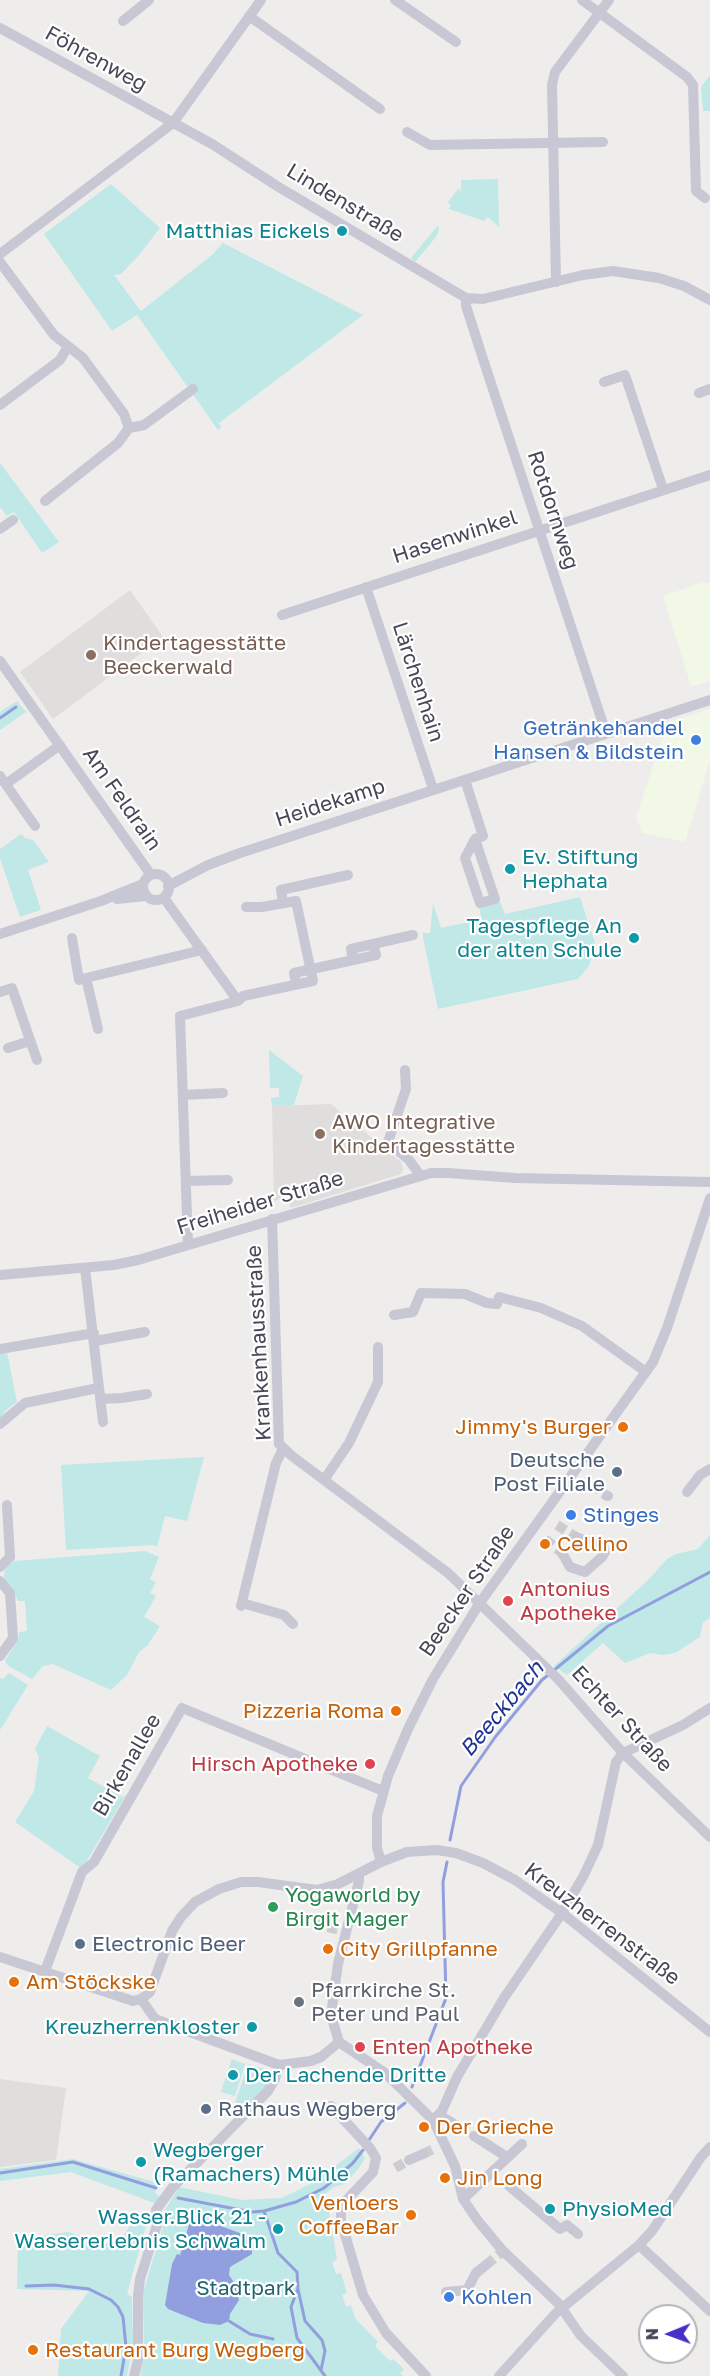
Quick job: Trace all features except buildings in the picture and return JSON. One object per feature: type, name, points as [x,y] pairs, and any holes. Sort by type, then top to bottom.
[{"type":"street","points":[[123,21],[149,0]]},
{"type":"street","points":[[0,254],[173,123],[261,0]]},
{"type":"street","points":[[582,0],[687,77],[693,86],[696,191],[705,198]]},
{"type":"street","points":[[556,282],[552,85],[555,72],[609,0]]},
{"type":"street","points":[[397,1],[456,42]]},
{"type":"street","points":[[249,16],[380,109]]},
{"type":"street","name":"Föhrenweg","points":[[0,28],[173,123]]},
{"type":"street","name":"Lindenstraße","points":[[173,123],[212,144],[277,186],[466,298]]},
{"type":"street","points":[[407,132],[430,145],[603,142]]},
{"type":"street","points":[[0,261],[54,335],[67,348],[83,358],[124,414],[129,428]]},
{"type":"street","points":[[466,298],[483,299],[583,274],[627,272],[672,282],[710,300]]},
{"type":"street","name":"Rotdornweg","points":[[466,298],[466,306],[606,733]]},
{"type":"street","points":[[0,405],[60,360],[67,348]]},
{"type":"street","points":[[604,382],[625,375],[663,489]]},
{"type":"street","points":[[45,501],[118,442],[129,428],[144,425],[192,389]]},
{"type":"street","points":[[699,393],[710,389]]},
{"type":"street","name":"Hasenwinkel","points":[[282,615],[710,475]]},
{"type":"street","points":[[0,529],[14,520]]},
{"type":"street","name":"Lärchenhain","points":[[366,587],[433,789]]},
{"type":"street","name":"Am Feldrain","points":[[0,661],[151,875]]},
{"type":"street","name":"Heidekamp","points":[[166,882],[208,865],[433,789],[710,700]]},
{"type":"street","name":"Am Feldrain","points":[[35,826],[3,780],[60,745]]},
{"type":"street","points":[[465,780],[483,836],[475,839],[465,858],[480,903],[495,899],[475,839]]},
{"type":"street","points":[[0,934],[101,901],[143,884],[151,875],[158,874],[166,882],[164,898],[238,1001]]},
{"type":"street","points":[[284,903],[281,890],[348,875]]},
{"type":"street","points":[[143,884],[146,896]]},
{"type":"street","points":[[188,1245],[180,1016],[238,1001],[243,996],[313,981],[294,887]]},
{"type":"street","points":[[101,901],[146,896],[156,900],[164,898]]},
{"type":"street","points":[[246,907],[262,907],[296,901]]},
{"type":"street","points":[[311,970],[376,955],[373,944],[413,935]]},
{"type":"street","points":[[72,938],[79,980],[202,950]]},
{"type":"street","points":[[86,978],[98,1029]]},
{"type":"street","points":[[0,992],[12,988],[37,1060]]},
{"type":"street","points":[[8,1048],[30,1041]]},
{"type":"street","points":[[405,1070],[406,1089],[388,1142],[410,1160],[420,1175]]},
{"type":"street","points":[[183,1095],[223,1093]]},
{"type":"street","name":"Freiheider Straße","points":[[0,1275],[114,1265],[138,1260],[420,1175],[448,1173],[515,1178],[710,1182]]},
{"type":"street","points":[[186,1181],[228,1180]]},
{"type":"street","name":"Beecker Straße","points":[[381,1862],[376,1848],[375,1831],[383,1791],[393,1761],[433,1679],[479,1604],[653,1362],[667,1328],[710,1198]]},
{"type":"street","name":"Krankenhausstraße","points":[[272,1219],[279,1444],[447,1573],[479,1604]]},
{"type":"street","points":[[86,1268],[103,1422]]},
{"type":"street","points":[[394,1315],[413,1312],[421,1293],[465,1294],[487,1303],[497,1304],[499,1297],[541,1308],[582,1326],[646,1372]]},
{"type":"street","points":[[0,1349],[145,1332]]},
{"type":"street","points":[[324,1480],[349,1443],[378,1382],[378,1347]]},
{"type":"street","points":[[0,1424],[25,1402],[99,1393],[122,1398],[147,1394]]},
{"type":"street","points":[[283,1449],[276,1463],[242,1605],[284,1615],[293,1624]]},
{"type":"street","points":[[687,1492],[700,1475],[710,1469]]},
{"type":"street","points":[[0,1568],[10,1557],[8,1505]]},
{"type":"street","points":[[562,1553],[570,1567],[585,1572],[602,1557],[605,1552],[604,1548],[576,1537]]},
{"type":"street","points":[[0,1581],[10,1593],[13,1638],[0,1656]]},
{"type":"street","name":"Echter Straße","points":[[479,1604],[550,1672],[623,1753],[710,1837]]},
{"type":"street","name":"Birkenallee","points":[[45,1971],[82,1872],[94,1862],[182,1708],[383,1791]]},
{"type":"street","points":[[623,2376],[581,2336],[562,2308],[496,2243],[463,2199],[455,2166],[440,2145],[438,2116],[468,2058],[504,1998],[562,1913],[598,1845],[616,1762],[623,1753],[683,1725],[710,1708]]},
{"type":"street","name":"Kreuzherrenstraße","points":[[141,1999],[150,1992],[172,1931],[181,1917],[195,1902],[219,1889],[241,1882],[258,1882],[317,1890],[338,1884],[381,1862],[407,1852],[422,1850],[456,1853],[483,1863],[515,1880],[562,1913],[710,2032]]},
{"type":"street","points":[[359,1873],[338,1964],[331,2015],[339,2042],[385,2073],[438,2116],[462,2129]]},
{"type":"street","points":[[0,1957],[123,1999],[133,2001],[141,1999],[155,2019],[279,2065],[298,2064],[321,2057],[339,2042]]},
{"type":"street","points":[[134,2376],[138,2360],[140,2279],[158,2222],[156,2211],[172,2188],[268,2091],[276,2079],[279,2065]]},
{"type":"street","points":[[332,2106],[370,2148],[376,2158],[374,2172],[341,2206],[341,2221],[363,2295],[386,2333],[426,2376]]},
{"type":"street","points":[[474,2136],[508,2156]]},
{"type":"street","points":[[463,2199],[522,2144]]},
{"type":"street","points":[[499,2376],[562,2308],[639,2245],[652,2231],[710,2147]]},
{"type":"street","points":[[409,2160],[423,2154]]},
{"type":"street","points":[[508,2186],[560,2229],[567,2225],[578,2234]]},
{"type":"street","points":[[639,2245],[710,2312]]},
{"type":"street","points":[[446,2292],[467,2290],[476,2273],[486,2265]]},
{"type":"shaded area","points":[[701,583],[710,583],[710,681],[691,686],[663,596]]},
{"type":"shaded area","name":"Kindertagesstätte Beeckerwald","points":[[130,590],[163,637],[53,719],[20,672]]},
{"type":"shaded area","points":[[710,709],[710,760],[685,842],[642,833],[636,817],[667,723]]},
{"type":"shaded area","name":"AWO Integrative Kindertagesstätte","points":[[331,1104],[401,1162],[403,1169],[401,1174],[291,1208],[286,1197],[274,1201],[272,1106]]},
{"type":"shaded area","points":[[0,2079],[66,2088],[56,2160],[0,2167]]},
{"type":"green space","points":[[710,75],[710,111],[703,111],[701,87]]},
{"type":"green space","points":[[498,179],[499,227],[488,217],[484,221],[449,209],[451,205],[448,202],[459,188],[461,192],[461,180]]},
{"type":"green space","points":[[111,184],[160,228],[121,274],[114,275],[141,311],[212,255],[223,243],[363,315],[219,423],[221,427],[218,430],[137,315],[112,331],[44,234]]},
{"type":"green space","points":[[438,225],[439,230],[436,237],[415,262],[411,258]]},
{"type":"green space","points":[[0,463],[59,542],[42,553],[14,512],[7,516],[0,507]]},
{"type":"green space","points":[[17,701],[26,712],[0,730],[0,712]]},
{"type":"green space","points":[[21,834],[33,840],[49,862],[28,870],[41,910],[20,917],[0,858],[0,849]]},
{"type":"green space","points":[[580,897],[596,946],[589,966],[578,979],[438,1009],[423,938],[423,933],[430,933],[433,904],[441,928],[482,919],[479,908],[500,902],[505,914]]},
{"type":"green space","points":[[269,1050],[303,1076],[294,1105],[272,1106],[271,1098],[279,1097],[279,1088],[270,1088]]},
{"type":"green space","points":[[7,1352],[17,1402],[5,1411],[0,1420],[0,1353]]},
{"type":"green space","points":[[204,1457],[187,1521],[165,1516],[157,1547],[154,1545],[66,1550],[61,1465]]},
{"type":"green space","points":[[710,1535],[710,1618],[703,1622],[700,1637],[675,1653],[664,1655],[650,1653],[625,1663],[603,1643],[567,1675],[554,1666],[648,1580],[667,1559],[676,1554],[698,1549]]},
{"type":"green space","points":[[145,1551],[159,1557],[150,1579],[156,1582],[150,1593],[156,1596],[144,1617],[160,1626],[148,1645],[139,1652],[127,1675],[111,1690],[53,1664],[43,1666],[32,1679],[8,1666],[5,1661],[19,1637],[19,1632],[27,1631],[25,1601],[18,1601],[12,1587],[4,1579],[5,1569],[14,1561]]},
{"type":"green space","points":[[9,1673],[28,1685],[0,1730],[0,1678],[3,1679]]},
{"type":"green space","points":[[47,1726],[100,1756],[88,1778],[122,1797],[126,1795],[82,1869],[15,1822],[34,1791],[39,1757],[35,1749]]},
{"type":"green space","points":[[232,2059],[245,2064],[235,2096],[221,2092]]},
{"type":"green space","points":[[248,2064],[274,2072],[269,2085],[240,2113],[234,2106]]},
{"type":"green space","name":"Stadtpark","points":[[359,2148],[365,2158],[359,2168],[345,2184],[334,2187],[326,2193],[337,2260],[332,2262],[336,2274],[341,2273],[347,2293],[342,2295],[346,2307],[351,2305],[355,2318],[378,2342],[375,2346],[390,2361],[393,2359],[404,2369],[400,2373],[403,2376],[140,2376],[144,2355],[143,2293],[165,2220],[165,2210],[179,2187],[242,2200],[282,2198],[314,2182]]},
{"type":"green space","points":[[73,2159],[158,2183],[155,2192],[160,2198],[157,2204],[71,2172],[0,2181],[0,2169]]},
{"type":"green space","points":[[135,2218],[147,2222],[127,2294],[132,2297],[133,2345],[127,2376],[58,2376],[61,2329],[89,2291],[17,2289],[18,2239],[68,2232],[112,2245],[118,2244]]},
{"type":"water","points":[[190,2221],[213,2223],[245,2235],[252,2241],[252,2254],[230,2267],[229,2275],[235,2284],[239,2300],[230,2314],[229,2321],[220,2325],[203,2323],[168,2309],[165,2305],[172,2264],[177,2254],[180,2255]]},
{"type":"waterway","points":[[0,718],[16,707]]},
{"type":"waterway","name":"Beeckbach","points":[[450,1840],[461,1786],[496,1736],[542,1680],[608,1626],[710,1572]]},
{"type":"waterway","name":"Beeckbach","points":[[412,2087],[446,1998],[443,1882],[447,1862]]},
{"type":"waterway","name":"Beeckbach","points":[[369,2140],[381,2122],[405,2103]]},
{"type":"waterway","name":"Beeckbach","points":[[264,2211],[296,2202],[324,2188],[353,2163],[363,2150]]},
{"type":"waterway","points":[[0,2173],[73,2162],[156,2188]]},
{"type":"waterway","points":[[178,2198],[252,2212],[264,2211],[278,2253],[297,2272],[298,2288],[291,2307],[297,2338],[325,2376]]},
{"type":"waterway","points":[[26,2286],[54,2285],[89,2289],[111,2300],[123,2317],[126,2347],[121,2376]]},
{"type":"waterway","points":[[298,2289],[305,2321],[322,2340],[325,2351],[321,2370]]},
{"type":"waterway","points":[[229,2321],[250,2334],[273,2339]]},
{"type":"tunnel","points":[[592,1484],[607,1496]]},
{"type":"tunnel","points":[[557,1525],[576,1537]]},
{"type":"tunnel","points":[[545,1539],[562,1553]]},
{"type":"tunnel","points":[[313,1924],[346,1931]]},
{"type":"tunnel","points":[[423,2154],[436,2148]]},
{"type":"tunnel","points":[[395,2168],[409,2160]]},
{"type":"tunnel","points":[[486,2265],[503,2251]]},
{"type":"place","name":"Matthias Eickels","points":[[342,231]]},
{"type":"place","name":"Kindertagesstätte Beeckerwald","points":[[91,655]]},
{"type":"place","name":"Getränkehandel Hansen & Bildstein","points":[[696,740]]},
{"type":"place","name":"Ev. Stiftung Hephata","points":[[510,869]]},
{"type":"place","name":"Tagespflege An der alten Schule","points":[[634,938]]},
{"type":"place","name":"AWO Integrative Kindertagesstätte","points":[[320,1134]]},
{"type":"place","name":"Jimmy's Burger","points":[[623,1427]]},
{"type":"place","name":"Deutsche Post Filiale","points":[[617,1472]]},
{"type":"place","name":"Stinges","points":[[571,1515]]},
{"type":"place","name":"Cellino","points":[[545,1544]]},
{"type":"place","name":"Antonius Apotheke","points":[[508,1601]]},
{"type":"place","name":"Pizzeria Roma","points":[[396,1711]]},
{"type":"place","name":"Hirsch Apotheke","points":[[370,1764]]},
{"type":"place","name":"Yogaworld by Birgit Mager","points":[[273,1907]]},
{"type":"place","name":"Electronic Beer","points":[[80,1944]]},
{"type":"place","name":"City Grillpfanne","points":[[328,1949]]},
{"type":"place","name":"Am Stöckske","points":[[14,1982]]},
{"type":"place","name":"Pfarrkirche St. Peter und Paul","points":[[299,2002]]},
{"type":"place","name":"Kreuzherrenkloster","points":[[252,2027]]},
{"type":"place","name":"Enten Apotheke","points":[[360,2047]]},
{"type":"place","name":"Der Lachende Dritte","points":[[233,2075]]},
{"type":"place","name":"Rathaus Wegberg","points":[[206,2109]]},
{"type":"place","name":"Der Grieche","points":[[424,2127]]},
{"type":"place","name":"Wegberger (Ramachers) Mühle","points":[[141,2162]]},
{"type":"place","name":"Jin Long","points":[[445,2178]]},
{"type":"place","name":"PhysioMed","points":[[550,2209]]},
{"type":"place","name":"Venloers CoffeeBar","points":[[411,2215]]},
{"type":"place","name":"Wasser.Blick 21 - Wassererlebnis Schwalm","points":[[278,2229]]},
{"type":"place","name":"Kohlen","points":[[449,2297]]},
{"type":"place","name":"Restaurant Burg Wegberg","points":[[33,2350]]}]
